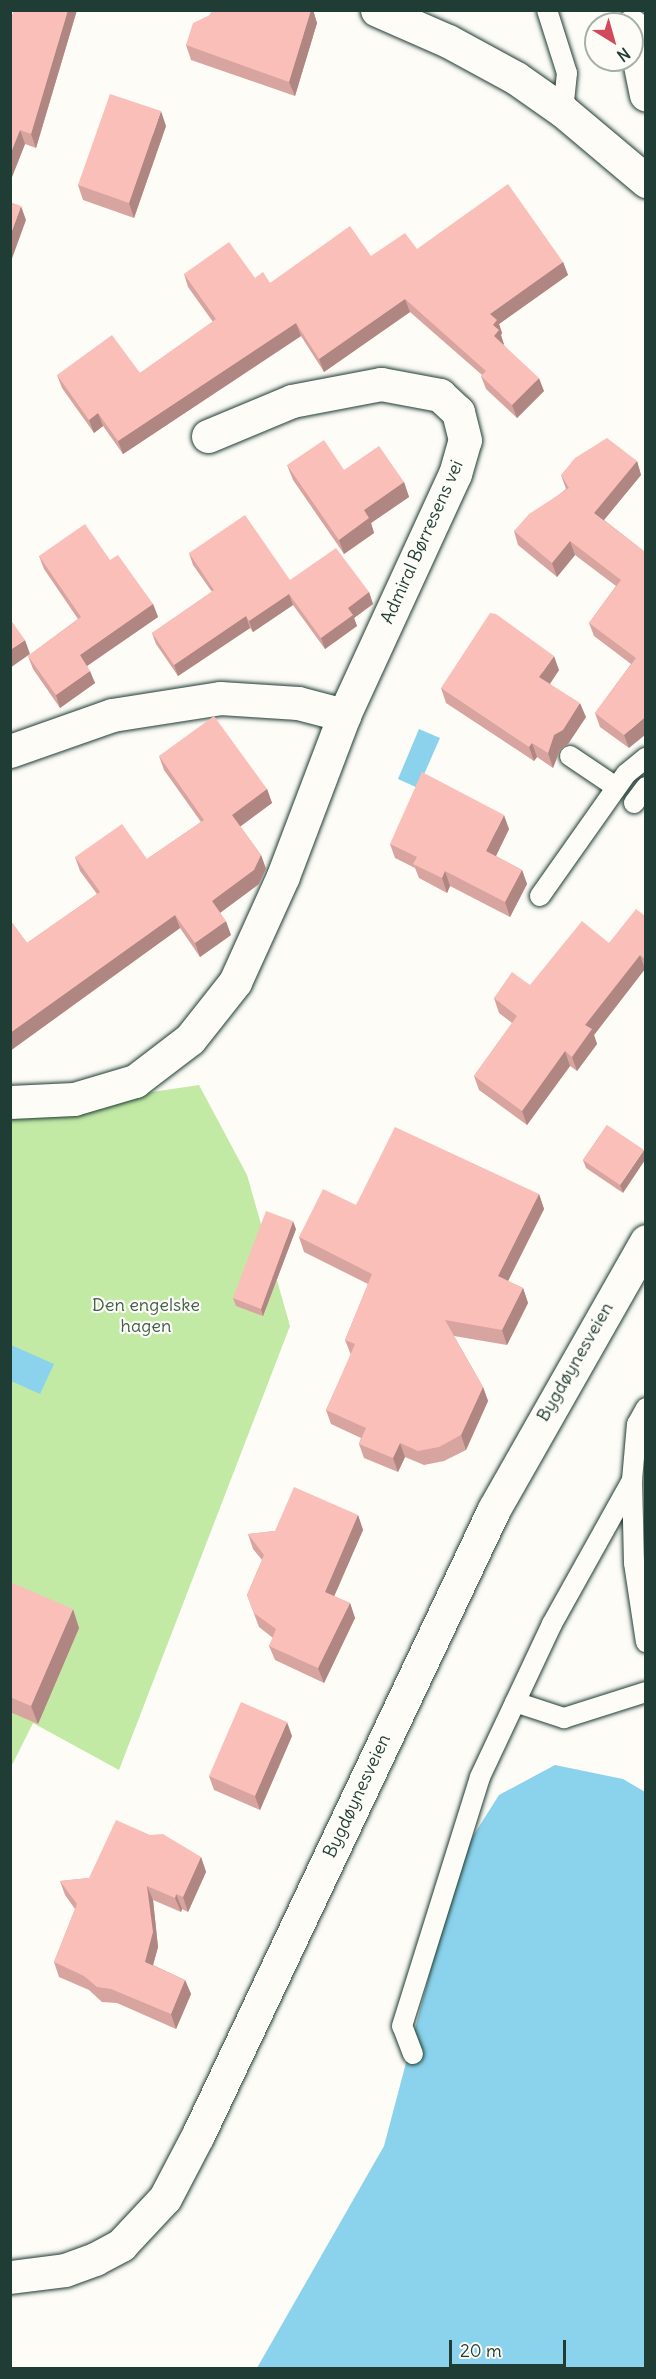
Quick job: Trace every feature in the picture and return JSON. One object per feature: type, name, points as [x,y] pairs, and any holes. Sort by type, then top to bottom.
[{"type":"street","points":[[377,10],[506,73],[563,111],[645,180]]},
{"type":"street","points":[[641,72],[645,95]]},
{"type":"street","name":"Admiral Børresens vei","points":[[10,1102],[74,1100],[135,1081],[190,1039],[235,982],[253,948],[344,715],[455,474],[465,440],[458,412],[440,395],[381,384],[292,401],[208,436]]},
{"type":"street","points":[[10,750],[112,715],[220,698],[298,703],[344,715]]},
{"type":"street","name":"Bygdøynesveien","points":[[10,2277],[65,2270],[95,2259],[121,2245],[165,2198],[198,2135],[494,1509],[645,1241]]},
{"type":"lane","points":[[547,10],[567,73],[563,111]]},
{"type":"lane","points":[[570,756],[616,787]]},
{"type":"lane","points":[[540,896],[616,787],[635,763],[645,758]]},
{"type":"lane","points":[[645,1408],[637,1424],[632,1480],[634,1563],[645,1642]]},
{"type":"lane","points":[[413,2054],[402,2026],[480,1777],[552,1624],[632,1480]]},
{"type":"lane","points":[[515,1702],[564,1718],[645,1692]]},
{"type":"green space","name":"Den engelske hagen","points":[[199,1085],[247,1175],[290,1326],[119,1770],[33,1723],[11,1767],[11,1113]]},
{"type":"water","points":[[419,729],[440,738],[418,788],[398,779]]},
{"type":"water","points":[[11,1345],[54,1364],[40,1394],[11,1381]]},
{"type":"water","points":[[555,1765],[623,1779],[645,1792],[645,2368],[257,2368],[384,2146],[461,1855],[499,1795]]},
{"type":"building","points":[[14,10],[68,10],[31,134],[20,130],[10,155],[10,20]]},
{"type":"building","points":[[212,10],[311,10],[289,82],[186,45],[193,23],[210,15]]},
{"type":"building","points":[[110,94],[161,111],[129,203],[78,185]]},
{"type":"building","points":[[508,184],[563,262],[490,314],[497,320],[493,325],[499,330],[494,336],[539,378],[512,405],[481,376],[486,371],[405,299],[319,359],[296,323],[118,441],[98,413],[89,420],[57,375],[112,335],[140,373],[216,319],[184,274],[229,242],[255,278],[263,272],[270,283],[350,226],[371,256],[405,233],[417,249]]},
{"type":"building","points":[[10,202],[21,206],[10,236]]},
{"type":"building","points":[[607,438],[637,461],[594,513],[645,552],[645,717],[624,735],[595,713],[636,658],[589,623],[621,580],[570,541],[552,563],[514,531],[529,514],[569,488],[561,475],[575,458]]},
{"type":"building","points":[[324,440],[344,470],[379,446],[404,482],[364,510],[369,518],[339,540],[287,465]]},
{"type":"building","points":[[245,515],[290,580],[336,548],[369,592],[348,608],[353,615],[321,638],[289,594],[249,621],[246,616],[174,665],[152,633],[214,590],[189,553]]},
{"type":"building","points":[[85,524],[110,560],[118,555],[153,604],[80,655],[90,671],[56,695],[28,656],[81,617],[39,556]]},
{"type":"building","points":[[490,613],[496,614],[554,656],[539,677],[580,703],[563,730],[554,735],[548,753],[532,743],[529,747],[441,688]]},
{"type":"building","points":[[10,619],[25,640],[10,650]]},
{"type":"building","points":[[214,716],[267,789],[232,815],[261,855],[254,870],[212,901],[226,921],[195,943],[175,915],[10,1033],[10,920],[27,943],[100,892],[75,857],[122,824],[147,859],[204,820],[159,756]]},
{"type":"building","points":[[422,772],[504,815],[486,851],[522,870],[505,902],[445,871],[442,878],[413,864],[417,857],[390,844]]},
{"type":"building","points":[[636,909],[645,916],[645,959],[640,955],[585,1025],[592,1029],[572,1057],[565,1051],[522,1111],[474,1076],[517,1016],[494,998],[512,972],[530,985],[582,921],[609,943]]},
{"type":"building","points":[[607,1125],[644,1150],[620,1185],[583,1160]]},
{"type":"building","points":[[395,1127],[539,1194],[498,1276],[523,1288],[502,1330],[445,1320],[483,1387],[461,1435],[439,1447],[418,1451],[400,1443],[393,1458],[359,1444],[366,1428],[326,1410],[355,1344],[345,1340],[372,1274],[299,1237],[323,1189],[356,1205]]},
{"type":"building","points":[[266,1211],[293,1221],[261,1309],[233,1298]]},
{"type":"building","points":[[294,1487],[358,1515],[325,1592],[350,1603],[318,1668],[269,1646],[276,1629],[254,1613],[247,1595],[264,1555],[248,1534],[275,1531]]},
{"type":"building","points":[[10,1582],[73,1609],[31,1706],[10,1697]]},
{"type":"building","points":[[241,1702],[287,1722],[255,1796],[209,1776]]},
{"type":"building","points":[[116,1820],[150,1835],[163,1834],[201,1857],[183,1897],[176,1894],[175,1898],[147,1886],[153,1932],[145,1962],[185,1980],[171,2014],[111,1989],[97,1987],[84,1976],[54,1962],[77,1904],[60,1881],[89,1878]]}]
